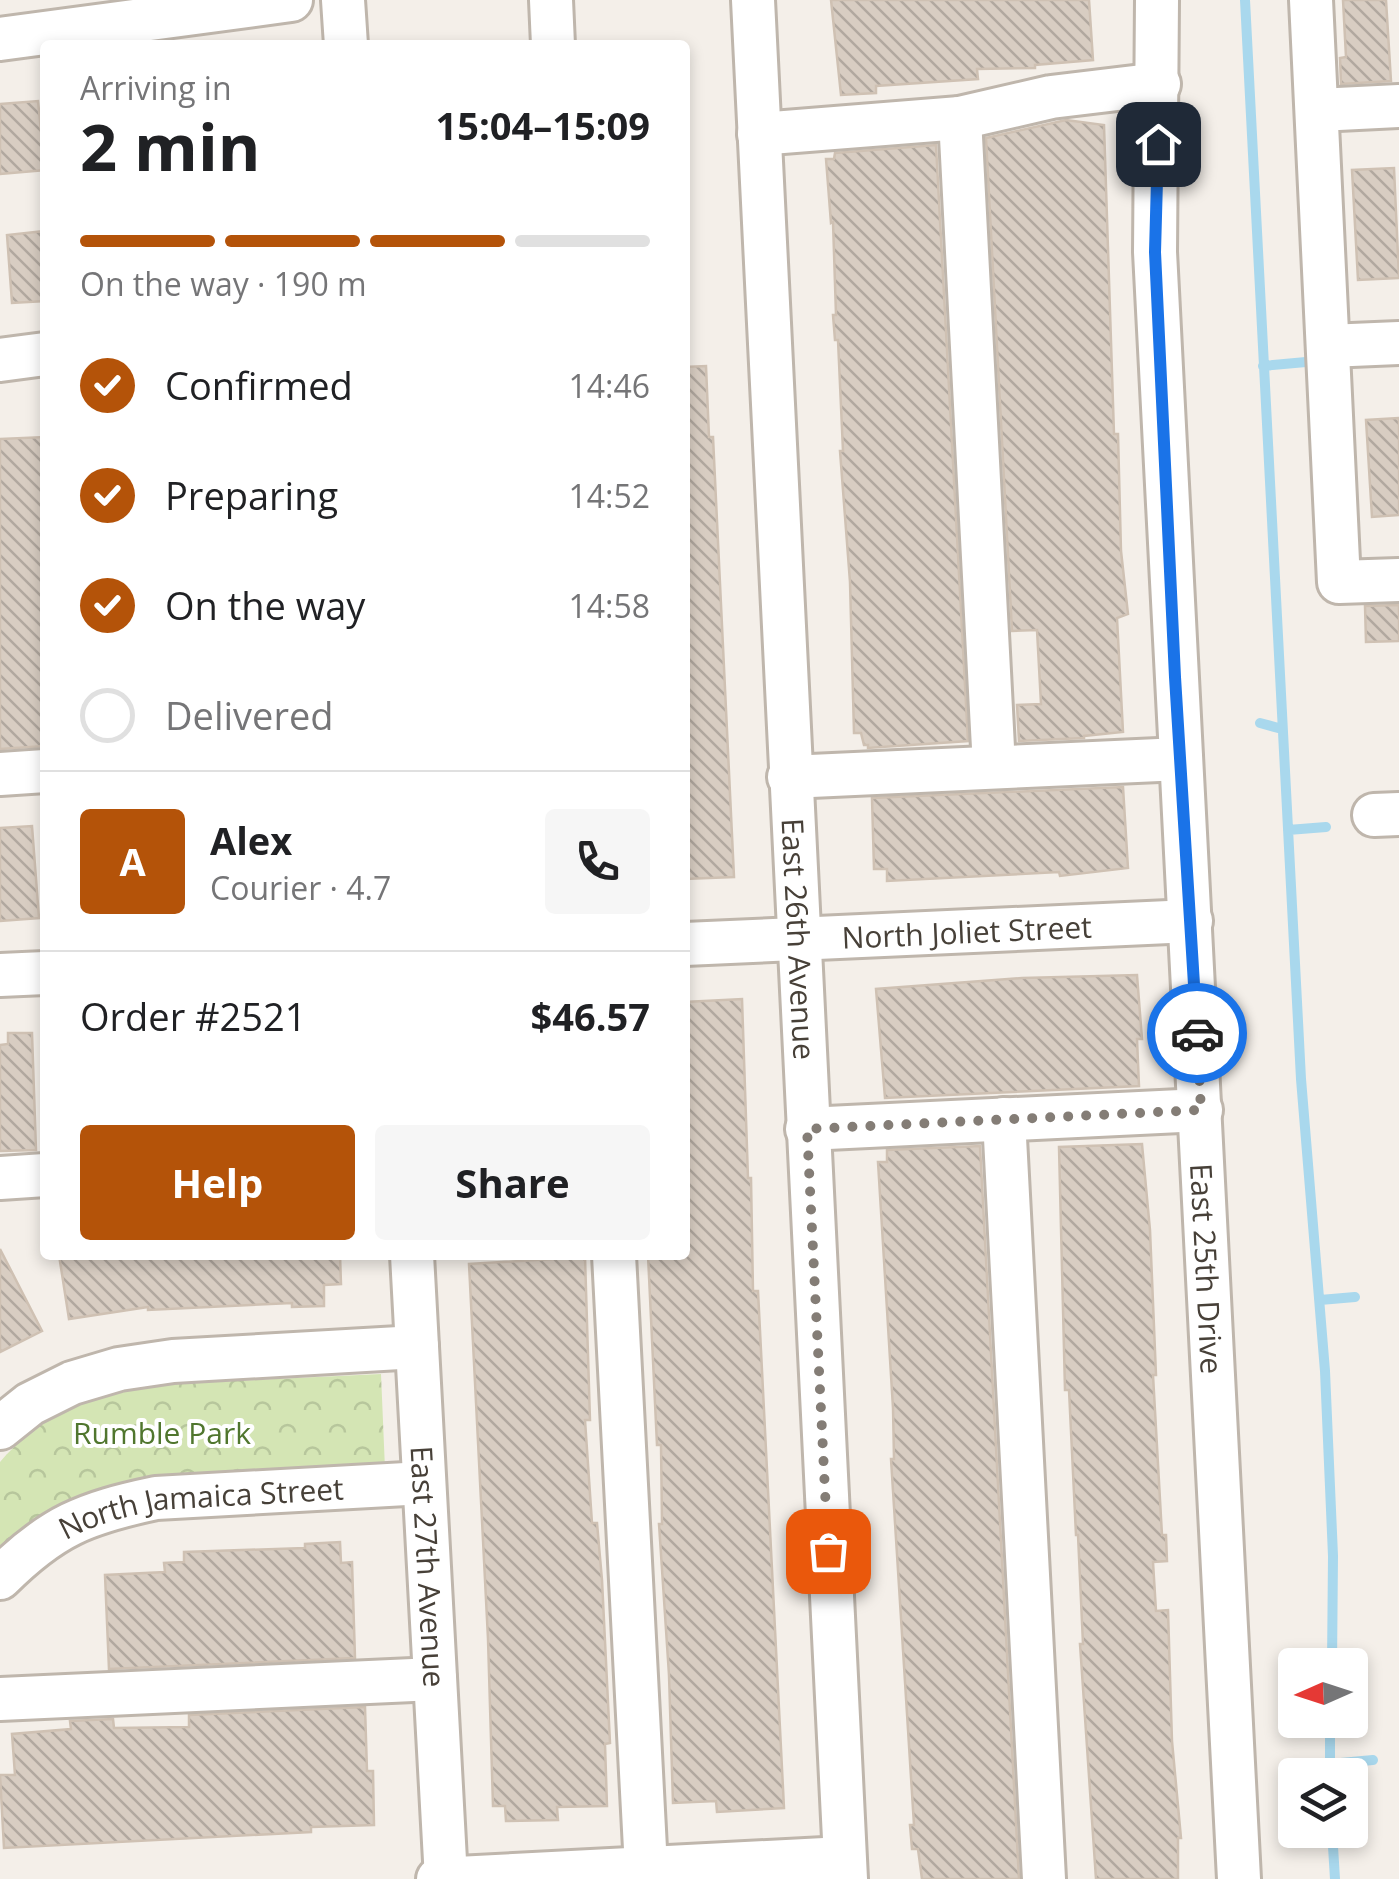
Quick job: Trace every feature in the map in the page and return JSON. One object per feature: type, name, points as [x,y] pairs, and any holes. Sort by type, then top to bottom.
[{"type":"street","points":[[0,38],[291,0]]},
{"type":"street","points":[[343,0],[346,40]]},
{"type":"street","points":[[551,0],[553,40]]},
{"type":"street","name":"East 26th Avenue","points":[[753,0],[845,1868]]},
{"type":"street","name":"East 25th Drive","points":[[1157,0],[1155,252],[1238,1879]]},
{"type":"street","points":[[1311,0],[1339,582],[1399,580]]},
{"type":"street","points":[[759,134],[960,118],[1051,96],[1158,84]]},
{"type":"street","points":[[1318,110],[1399,106]]},
{"type":"street","points":[[960,118],[994,767]]},
{"type":"street","points":[[1328,346],[1399,343]]},
{"type":"street","points":[[0,360],[40,355]]},
{"type":"street","points":[[790,778],[1181,759]]},
{"type":"street","points":[[0,774],[40,771]]},
{"type":"street","name":"North Joliet Street","points":[[690,944],[1192,921]]},
{"type":"street","points":[[0,975],[40,974]]},
{"type":"street","points":[[807,1129],[1201,1110]]},
{"type":"street","points":[[1004,1119],[1044,1879]]},
{"type":"street","points":[[0,1178],[40,1175]]},
{"type":"street","name":"East 27th Avenue","points":[[412,1260],[446,1878]]},
{"type":"street","points":[[614,1260],[646,1868]]},
{"type":"street","points":[[0,1428],[44,1396],[119,1369],[173,1361],[417,1347]]},
{"type":"street","name":"North Jamaica Street","points":[[0,1578],[33,1545],[72,1521],[114,1507],[156,1498],[424,1483]]},
{"type":"street","points":[[0,1699],[435,1680]]},
{"type":"street","points":[[438,1879],[646,1868],[845,1868]]},
{"type":"green space","name":"Rumble Park","points":[[381,1374],[385,1469],[76,1499],[36,1521],[0,1550],[0,1462],[52,1417],[79,1404],[135,1388]]},
{"type":"building","points":[[831,0],[1089,0],[1093,60],[1035,68],[977,69],[978,79],[876,86],[876,93],[841,95]]},
{"type":"building","points":[[1343,0],[1386,0],[1391,81],[1341,84],[1340,58],[1346,57]]},
{"type":"building","points":[[38,101],[40,170],[0,174],[0,104]]},
{"type":"building","points":[[1066,120],[1104,125],[1114,434],[1118,434],[1121,551],[1128,614],[1117,618],[1123,732],[1019,741],[1017,705],[1041,704],[1037,630],[1012,631],[986,138]]},
{"type":"building","points":[[936,145],[968,741],[868,748],[861,733],[854,733],[838,340],[833,315],[833,222],[826,159],[834,159],[835,153]]},
{"type":"building","points":[[1394,168],[1399,278],[1358,280],[1352,170]]},
{"type":"building","points":[[40,232],[40,301],[12,303],[7,235]]},
{"type":"building","points":[[706,366],[709,437],[713,437],[734,877],[690,879],[690,367]]},
{"type":"building","points":[[1399,418],[1399,515],[1372,517],[1366,420]]},
{"type":"building","points":[[40,437],[40,746],[0,749],[0,439]]},
{"type":"building","points":[[1399,605],[1399,641],[1366,642],[1365,606]]},
{"type":"building","points":[[1123,787],[1128,868],[1060,876],[1059,872],[887,881],[887,869],[874,869],[872,798]]},
{"type":"building","points":[[32,826],[39,918],[0,921],[0,828]]},
{"type":"building","points":[[1137,975],[1142,1039],[1137,1039],[1139,1086],[885,1098],[876,989],[1022,978]]},
{"type":"building","points":[[742,999],[753,1291],[758,1291],[784,1808],[717,1812],[716,1801],[673,1803],[659,1524],[661,1445],[657,1445],[648,1260],[690,1260],[690,1002]]},
{"type":"building","points":[[8,1033],[32,1033],[36,1150],[0,1151],[0,1045],[8,1044]]},
{"type":"building","points":[[1142,1144],[1150,1230],[1162,1535],[1166,1535],[1167,1561],[1153,1562],[1156,1611],[1168,1610],[1172,1741],[1181,1838],[1178,1879],[1096,1879],[1080,1644],[1069,1390],[1065,1390],[1059,1147]]},
{"type":"building","points":[[980,1146],[1019,1879],[922,1879],[918,1849],[912,1849],[910,1825],[914,1825],[891,1459],[893,1408],[878,1162],[887,1162],[887,1150]]},
{"type":"building","points":[[0,1249],[42,1331],[0,1352]]},
{"type":"building","points":[[60,1260],[340,1260],[341,1284],[324,1285],[324,1306],[292,1307],[292,1303],[148,1307],[69,1319]]},
{"type":"building","points":[[585,1260],[590,1420],[585,1420],[592,1523],[597,1523],[602,1580],[610,1743],[605,1744],[607,1806],[557,1807],[558,1820],[506,1821],[505,1806],[493,1806],[469,1264]]},
{"type":"building","points":[[340,1542],[341,1563],[352,1562],[355,1658],[109,1669],[105,1575],[165,1572],[164,1563],[184,1562],[184,1552],[305,1548],[305,1544]]},
{"type":"building","points":[[365,1707],[367,1771],[373,1771],[374,1825],[311,1827],[311,1832],[4,1848],[0,1775],[15,1775],[12,1734],[71,1729],[70,1721],[113,1719],[114,1728],[189,1727],[189,1715]]},
{"type":"waterway","points":[[1245,0],[1301,1079],[1325,1371],[1333,1556],[1332,1648]]},
{"type":"waterway","points":[[1263,366],[1306,362]]},
{"type":"waterway","points":[[1260,723],[1282,729]]},
{"type":"waterway","points":[[1288,830],[1326,827]]},
{"type":"waterway","points":[[1320,1300],[1355,1297]]},
{"type":"waterway","points":[[1330,1738],[1330,1758]]},
{"type":"waterway","points":[[1368,1760],[1373,1760]]},
{"type":"waterway","points":[[1333,1848],[1335,1879]]},
{"type":"way so far","points":[[828,1551],[807,1129],[1201,1110],[1197,1033]]},
{"type":"route","points":[[1158,144],[1155,252],[1197,1033]]}]
